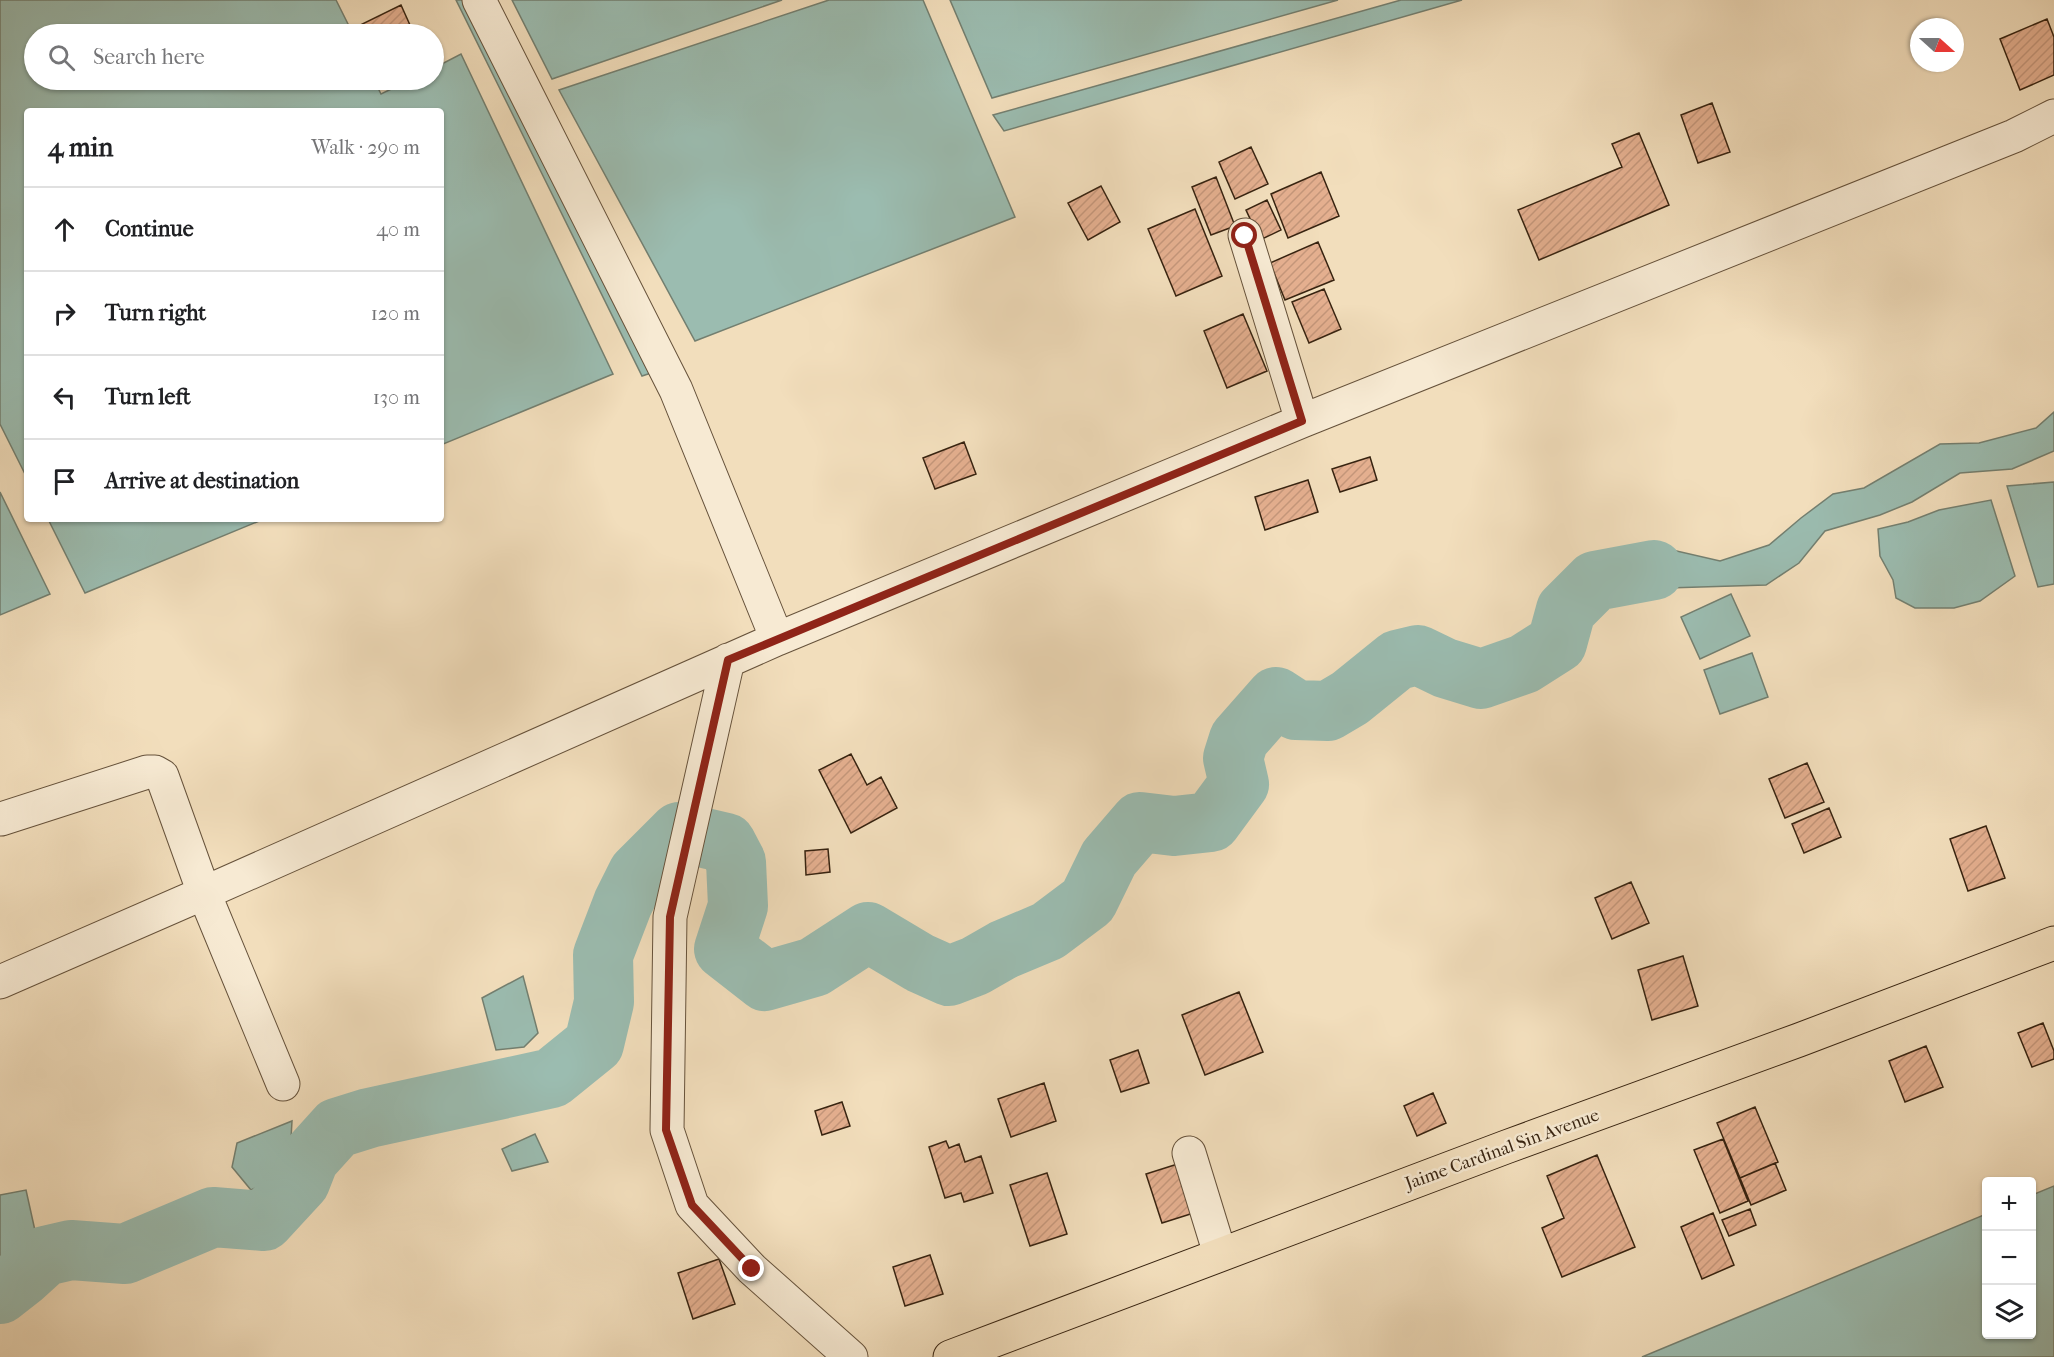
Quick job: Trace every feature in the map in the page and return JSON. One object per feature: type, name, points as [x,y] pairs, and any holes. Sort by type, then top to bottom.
[{"type":"main road","name":"Jaime Cardinal Sin Avenue","points":[[950,1357],[2054,943]]},
{"type":"street","points":[[479,0],[676,390],[777,639]]},
{"type":"street","points":[[0,982],[777,639],[1302,421],[2014,136],[2054,116]]},
{"type":"street","points":[[1245,236],[1302,421]]},
{"type":"street","points":[[728,660],[670,917],[666,1130],[692,1205],[752,1269],[850,1357]]},
{"type":"street","points":[[1,819],[147,772],[155,772],[162,777],[204,893],[283,1084]]},
{"type":"street","points":[[1189,1153],[1220,1254]]},
{"type":"water","points":[[0,0],[336,0],[348,24],[24,24],[24,90],[379,90],[381,94],[389,90],[444,90],[444,63],[461,54],[613,374],[444,444],[444,108],[24,108],[24,472],[0,424]]},
{"type":"water","points":[[456,0],[470,0],[660,370],[642,376]]},
{"type":"water","points":[[512,0],[782,0],[552,79]]},
{"type":"water","points":[[829,0],[923,0],[1015,217],[695,341],[559,90]]},
{"type":"water","points":[[950,0],[1338,0],[992,98]]},
{"type":"water","points":[[1401,0],[1462,0],[1004,131],[993,115]]},
{"type":"water","points":[[2054,412],[2054,451],[2012,469],[1960,473],[1912,502],[1880,515],[1825,531],[1799,563],[1766,585],[1667,588],[1618,586],[1579,597],[1551,623],[1570,586],[1595,563],[1636,560],[1668,549],[1720,561],[1769,545],[1833,494],[1864,488],[1940,444],[1979,443],[2036,428]]},
{"type":"water","points":[[2054,482],[2054,584],[2038,587],[2007,486]]},
{"type":"water","points":[[0,492],[50,594],[0,615]]},
{"type":"water","points":[[1991,500],[2015,576],[1980,601],[1954,608],[1915,608],[1896,598],[1893,580],[1880,556],[1878,529],[1908,522],[1939,510]]},
{"type":"water","points":[[50,522],[257,522],[85,593]]},
{"type":"water","points":[[1731,594],[1750,636],[1700,659],[1681,617]]},
{"type":"water","points":[[1752,653],[1768,697],[1720,714],[1704,670]]},
{"type":"water","points":[[523,976],[538,1033],[524,1047],[496,1050],[482,998]]},
{"type":"water","points":[[292,1121],[290,1156],[286,1173],[251,1190],[232,1167],[237,1143]]},
{"type":"water","points":[[535,1134],[548,1162],[512,1171],[502,1149]]},
{"type":"water","points":[[2054,1186],[2054,1357],[1642,1357],[1982,1216],[1982,1339],[2036,1339],[2036,1193]]},
{"type":"water","points":[[26,1190],[36,1235],[6,1260],[0,1262],[0,1195]]},
{"type":"building","points":[[401,5],[410,24],[362,24]]},
{"type":"building","points":[[2047,19],[2054,37],[2054,75],[2020,90],[2000,39]]},
{"type":"building","points":[[1712,103],[1730,152],[1698,163],[1681,115]]},
{"type":"building","points":[[1639,133],[1669,205],[1539,260],[1518,210],[1622,167],[1612,144]]},
{"type":"building","points":[[1251,147],[1268,184],[1235,199],[1219,162]]},
{"type":"building","points":[[1321,172],[1339,216],[1288,238],[1271,194]]},
{"type":"building","points":[[1216,177],[1235,226],[1211,235],[1192,187]]},
{"type":"building","points":[[1101,186],[1120,222],[1088,240],[1068,203]]},
{"type":"building","points":[[1267,200],[1281,230],[1260,240],[1246,210]]},
{"type":"building","points":[[1195,209],[1222,276],[1176,296],[1148,229]]},
{"type":"building","points":[[1318,242],[1334,280],[1285,300],[1270,263]]},
{"type":"building","points":[[1324,289],[1341,329],[1309,343],[1292,302]]},
{"type":"building","points":[[1243,314],[1267,371],[1227,388],[1204,331]]},
{"type":"building","points":[[964,442],[976,474],[935,489],[923,458]]},
{"type":"building","points":[[1370,457],[1377,480],[1340,492],[1332,469]]},
{"type":"building","points":[[1308,480],[1318,512],[1265,530],[1255,497]]},
{"type":"building","points":[[851,754],[867,785],[881,777],[897,808],[851,833],[819,770]]},
{"type":"building","points":[[1807,763],[1824,802],[1785,818],[1769,779]]},
{"type":"building","points":[[1829,808],[1841,837],[1804,853],[1792,824]]},
{"type":"building","points":[[1986,826],[2005,878],[1968,891],[1950,839]]},
{"type":"building","points":[[828,849],[830,872],[806,875],[805,851]]},
{"type":"building","points":[[1631,882],[1649,923],[1612,939],[1595,898]]},
{"type":"building","points":[[1683,956],[1698,1006],[1652,1020],[1638,970]]},
{"type":"building","points":[[1239,992],[1263,1052],[1205,1075],[1182,1015]]},
{"type":"building","points":[[2043,1023],[2054,1051],[2054,1059],[2032,1067],[2018,1033]]},
{"type":"building","points":[[1926,1046],[1943,1087],[1905,1102],[1889,1061]]},
{"type":"building","points":[[1138,1050],[1149,1083],[1121,1092],[1110,1060]]},
{"type":"building","points":[[1044,1083],[1056,1121],[1011,1137],[998,1099]]},
{"type":"building","points":[[1433,1093],[1446,1123],[1417,1136],[1404,1106]]},
{"type":"building","points":[[842,1102],[850,1126],[822,1135],[815,1111]]},
{"type":"building","points":[[1755,1107],[1778,1162],[1740,1178],[1717,1123]]},
{"type":"building","points":[[1723,1139],[1748,1201],[1720,1213],[1694,1150]]},
{"type":"building","points":[[946,1141],[949,1148],[959,1144],[965,1162],[981,1156],[993,1193],[964,1202],[961,1193],[945,1198],[929,1147]]},
{"type":"building","points":[[1597,1155],[1635,1247],[1562,1277],[1542,1228],[1564,1218],[1547,1176]]},
{"type":"building","points":[[1184,1162],[1200,1211],[1162,1223],[1146,1174]]},
{"type":"building","points":[[1775,1163],[1786,1190],[1751,1205],[1740,1178]]},
{"type":"building","points":[[1047,1173],[1067,1234],[1030,1246],[1010,1185]]},
{"type":"building","points":[[1750,1209],[1756,1225],[1729,1236],[1722,1220]]},
{"type":"building","points":[[1713,1213],[1734,1265],[1702,1279],[1681,1227]]},
{"type":"building","points":[[930,1255],[943,1294],[905,1306],[893,1267]]},
{"type":"building","points":[[719,1259],[735,1304],[693,1319],[678,1273]]},
{"type":"waterway","points":[[0,1294],[45,1256],[71,1250],[125,1254],[213,1217],[264,1221],[300,1182],[309,1159],[337,1128],[369,1118],[552,1078],[594,1044],[604,1002],[603,955],[623,903],[638,873],[679,832],[726,843],[736,862],[738,906],[724,949],[765,981],[814,967],[868,932],[920,963],[949,976],[1048,931],[1088,901],[1109,858],[1140,822],[1174,826],[1211,822],[1239,784],[1233,758],[1239,739],[1276,697],[1296,710],[1328,711],[1350,698],[1397,660],[1418,655],[1445,668],[1481,679],[1524,664],[1557,643],[1566,610],[1595,581],[1654,570]]},
{"type":"route","points":[[752,1269],[692,1205],[666,1130],[670,917],[728,660],[1302,421],[1245,236]]}]
